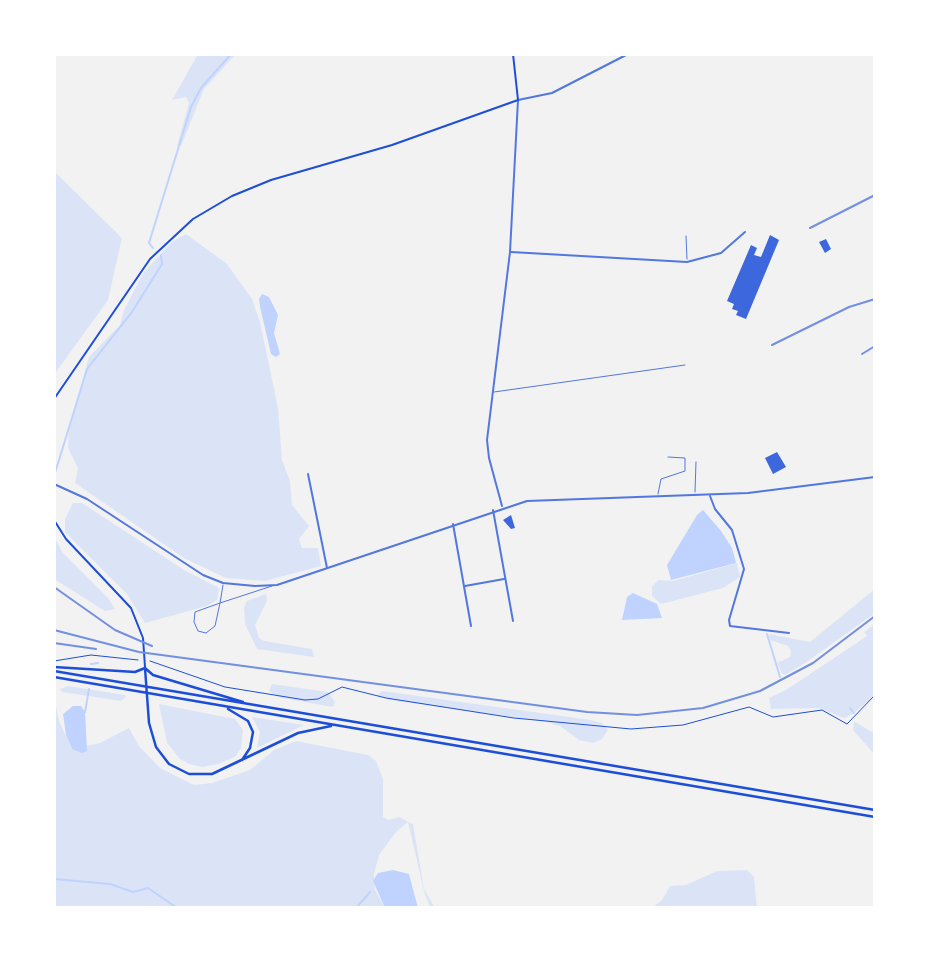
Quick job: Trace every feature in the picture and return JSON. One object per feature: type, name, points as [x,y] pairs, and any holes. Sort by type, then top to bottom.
[{"type":"highway","points":[[54,669],[135,672],[145,668]]},
{"type":"highway","points":[[145,668],[153,738],[169,764],[198,775],[212,774],[303,730],[342,727]]},
{"type":"highway","points":[[145,668],[153,676],[217,692],[247,704]]},
{"type":"highway","points":[[54,669],[875,810]]},
{"type":"highway","points":[[54,677],[875,817]]},
{"type":"highway","points":[[218,706],[239,714],[253,732],[250,748],[239,762]]},
{"type":"main road","points":[[54,399],[155,253],[193,219],[242,191],[392,145],[518,100],[513,54]]},
{"type":"main road","points":[[54,520],[66,539],[121,596],[139,626],[145,668]]},
{"type":"street","points":[[503,507],[487,448],[510,252],[518,100],[552,93],[628,54]]},
{"type":"street","points":[[510,252],[687,262],[721,253],[745,232]]},
{"type":"street","points":[[308,474],[327,568]]},
{"type":"street","points":[[54,484],[87,499],[203,575],[223,583],[255,586],[277,584],[493,510],[539,499],[760,492],[875,477]]},
{"type":"street","points":[[710,495],[715,509],[732,530],[744,569],[729,620],[730,626],[789,634]]},
{"type":"street","points":[[493,510],[513,621]]},
{"type":"street","points":[[453,524],[471,626]]},
{"type":"street","points":[[465,586],[505,578]]},
{"type":"lane","points":[[686,236],[687,262]]},
{"type":"lane","points":[[494,392],[685,365]]},
{"type":"lane","points":[[658,496],[660,479],[685,471],[685,458],[668,457]]},
{"type":"lane","points":[[695,495],[696,462]]},
{"type":"lane","points":[[223,583],[220,603],[215,626],[206,633],[198,631],[194,622],[195,612],[220,603],[277,584]]},
{"type":"path","points":[[54,661],[105,655],[154,662],[225,687],[305,699],[318,699],[342,687],[386,698],[514,718],[631,729],[683,725],[749,707],[773,717],[822,710],[847,724],[875,695]]},
{"type":"shaded area","points":[[198,54],[236,54],[204,89],[181,146],[177,146],[189,103],[186,97],[172,100]]},
{"type":"shaded area","points":[[54,171],[122,238],[108,300],[54,375]]},
{"type":"shaded area","points":[[186,234],[227,264],[252,299],[260,322],[278,408],[282,460],[290,481],[292,505],[309,526],[299,539],[302,548],[318,548],[321,566],[265,581],[226,578],[184,558],[75,483],[78,468],[68,448],[69,429],[89,357],[120,325],[124,310],[144,272],[172,242]]},
{"type":"shaded area","points":[[73,503],[82,503],[184,570],[219,588],[217,600],[207,606],[145,623],[127,594],[65,532],[65,519]]},
{"type":"shaded area","points":[[54,537],[63,553],[108,598],[115,609],[105,611],[54,579]]},
{"type":"shaded area","points":[[737,563],[740,577],[723,588],[661,604],[652,596],[652,587],[658,580],[673,581]]},
{"type":"shaded area","points":[[875,589],[875,613],[805,663],[785,675],[782,673],[777,663],[790,657],[791,651],[788,646],[770,640],[769,634],[810,642]]},
{"type":"shaded area","points":[[266,594],[267,601],[255,625],[259,638],[312,649],[314,657],[257,649],[245,624],[244,607],[247,601]]},
{"type":"shaded area","points":[[875,624],[875,695],[853,714],[844,718],[819,708],[771,709],[769,698],[786,690],[867,636],[864,632]]},
{"type":"shaded area","points":[[272,684],[328,692],[335,702],[333,707],[277,697],[269,691]]},
{"type":"shaded area","points":[[68,686],[126,697],[121,701],[62,692],[60,689]]},
{"type":"shaded area","points":[[382,691],[591,720],[602,723],[608,730],[602,739],[593,743],[579,740],[560,726],[542,721],[395,701],[377,696]]},
{"type":"shaded area","points":[[54,697],[59,721],[72,749],[100,743],[129,728],[139,746],[160,768],[194,785],[212,783],[250,770],[274,750],[296,741],[368,755],[376,761],[383,779],[383,817],[389,820],[399,817],[413,824],[424,889],[435,908],[430,906],[425,895],[408,822],[396,832],[379,855],[374,874],[375,890],[385,908],[54,908]]},
{"type":"shaded area","points":[[159,704],[235,719],[243,730],[241,748],[236,756],[219,764],[202,767],[189,764],[180,759],[167,743]]},
{"type":"shaded area","points":[[252,717],[304,725],[257,748],[260,732]]},
{"type":"shaded area","points":[[854,721],[875,734],[875,755],[853,730]]},
{"type":"shaded area","points":[[747,870],[754,877],[757,908],[652,908],[662,900],[670,886],[686,885],[717,871]]},
{"type":"water","points":[[262,294],[269,297],[278,315],[274,333],[280,354],[276,357],[271,354],[260,307],[259,299]]},
{"type":"water","points":[[703,510],[732,548],[736,563],[671,580],[667,565],[697,515]]},
{"type":"water","points":[[633,593],[657,604],[662,618],[622,620],[627,597]]},
{"type":"water","points":[[73,706],[81,706],[85,712],[87,751],[82,753],[72,749],[66,735],[63,714]]},
{"type":"water","points":[[393,870],[409,874],[418,908],[385,908],[373,881],[378,873]]},
{"type":"building","points":[[770,235],[779,240],[746,319],[736,315],[738,311],[732,309],[734,304],[727,301],[751,245],[757,248],[754,255],[761,257]]},
{"type":"building","points":[[826,239],[831,249],[825,253],[819,242]]},
{"type":"building","points":[[777,452],[786,467],[773,474],[765,458]]},
{"type":"building","points":[[511,515],[515,528],[511,529],[503,520]]},
{"type":"waterway","points":[[153,248],[149,243],[191,107],[201,88],[231,54]]},
{"type":"waterway","points":[[55,473],[87,369],[132,312],[162,264],[161,255]]},
{"type":"waterway","points":[[767,634],[780,677]]},
{"type":"waterway","points":[[91,664],[98,663]]},
{"type":"waterway","points":[[85,712],[89,689]]},
{"type":"waterway","points":[[850,708],[854,713]]},
{"type":"waterway","points":[[54,879],[110,884],[133,892],[148,888],[177,908]]},
{"type":"waterway","points":[[356,908],[370,892]]},
{"type":"railway","points":[[810,228],[875,195]]},
{"type":"railway","points":[[772,345],[849,307],[875,299]]},
{"type":"railway","points":[[862,354],[875,346]]},
{"type":"railway","points":[[54,587],[115,630],[152,646]]},
{"type":"railway","points":[[54,630],[139,652],[587,712],[637,715],[703,708],[760,691],[813,663],[875,616]]},
{"type":"railway","points":[[54,643],[96,649]]}]
